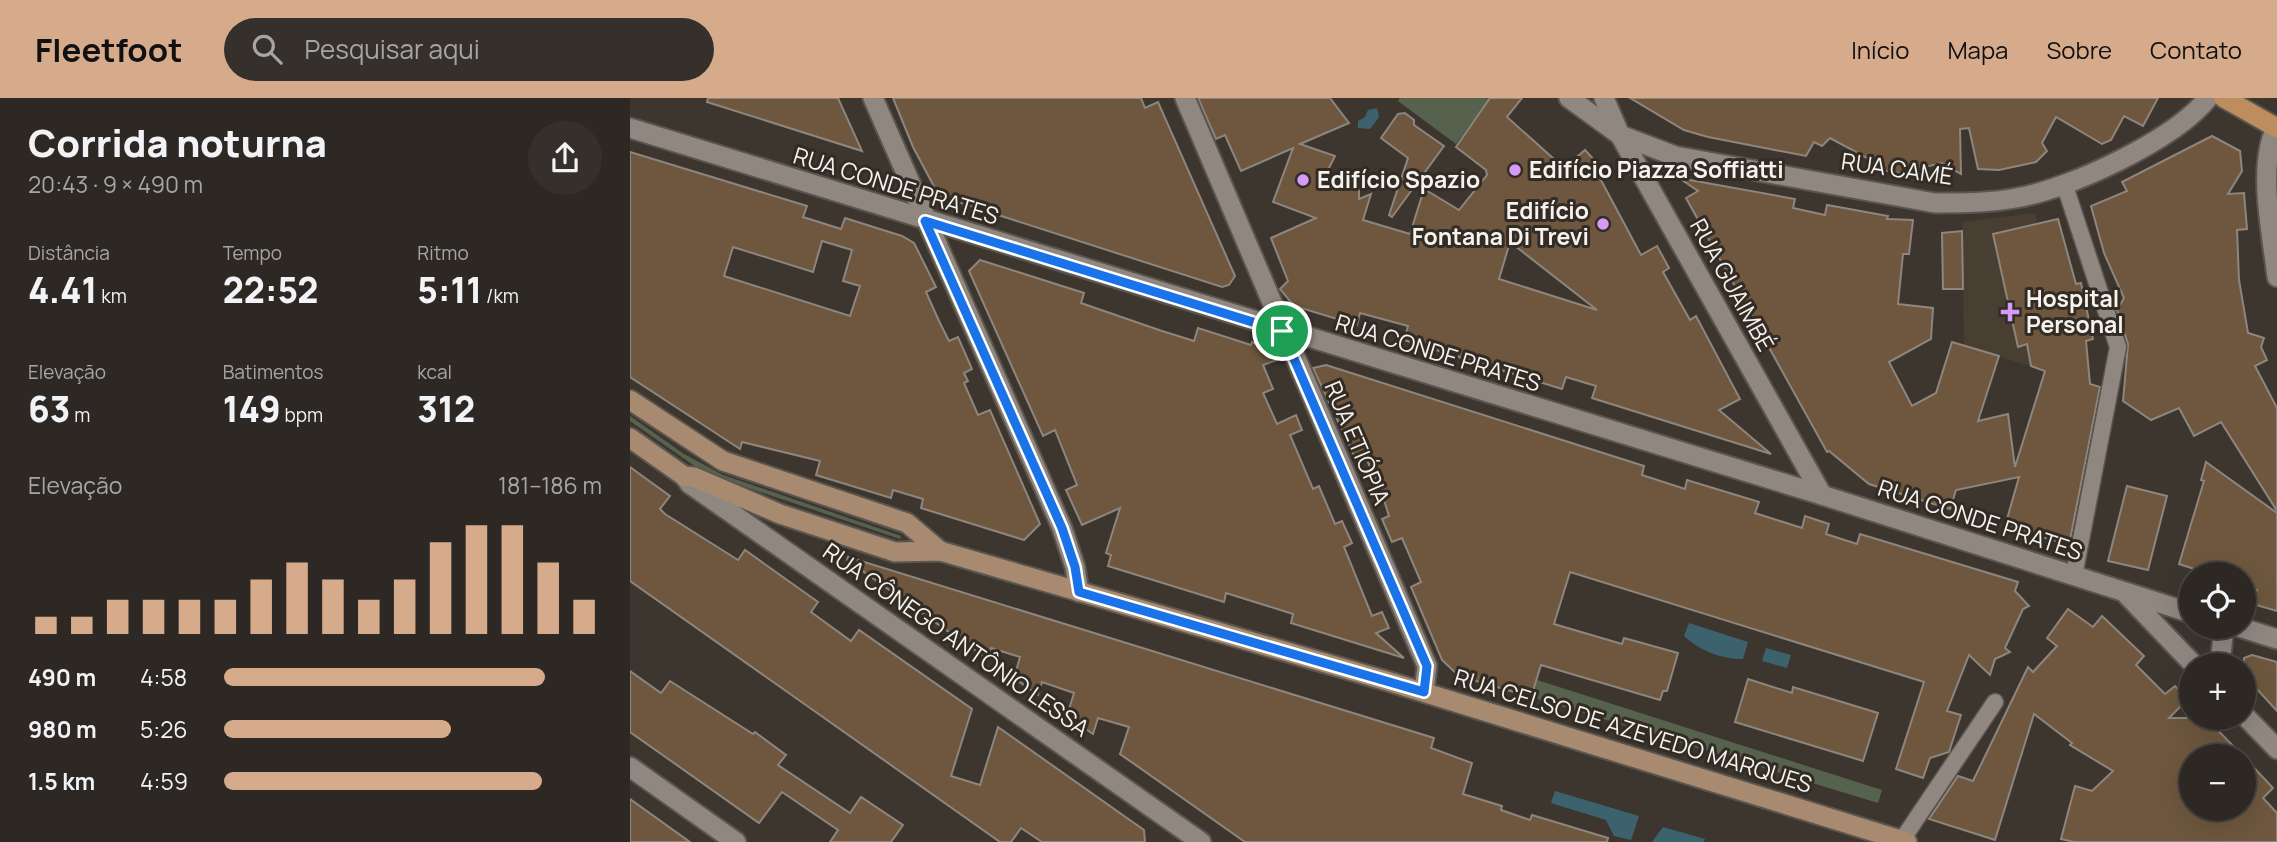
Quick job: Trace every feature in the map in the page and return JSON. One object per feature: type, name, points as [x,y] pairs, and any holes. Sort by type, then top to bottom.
[{"type":"main road","points":[[2224,98],[2277,128]]},
{"type":"main road","name":"RUA CELSO DE AZEVEDO MARQUES","points":[[630,400],[693,444],[732,465],[907,523],[940,551]]},
{"type":"main road","name":"RUA CELSO DE AZEVEDO MARQUES","points":[[630,438],[684,476],[694,477],[780,514],[895,552],[940,551],[1424,692],[1903,841]]},
{"type":"street","points":[[873,98],[1062,528],[1075,567],[1079,592]]},
{"type":"street","name":"RUA ETIÓPIA","points":[[1185,98],[1427,666],[1424,692]]},
{"type":"street","name":"RUA CAMÉ","points":[[1569,98],[1620,135],[1675,156],[1935,203],[1978,203],[2017,198],[2064,183],[2146,147],[2180,127],[2208,98]]},
{"type":"street","name":"RUA GUAIMBÉ","points":[[1604,98],[1620,135],[1822,495]]},
{"type":"street","name":"RUA CONDE PRATES","points":[[630,128],[1282,331],[1822,495],[2179,610]]},
{"type":"street","points":[[2277,128],[2269,142],[2267,167],[2277,277]]},
{"type":"street","points":[[2064,183],[2118,347],[2074,576]]},
{"type":"street","name":"RUA CÔNEGO ANTÔNIO LESSA","points":[[684,476],[701,492],[1190,839]]},
{"type":"street","points":[[2126,595],[2182,653]]},
{"type":"street","points":[[2256,632],[2277,639]]},
{"type":"street","points":[[1903,841],[1995,702]]},
{"type":"street","points":[[2256,727],[2277,749]]},
{"type":"street","points":[[630,767],[736,842]]},
{"type":"shaded area","name":"Hospital Personal","points":[[2035,213],[2073,379],[1964,346],[1962,222]]},
{"type":"green space","points":[[1400,98],[1490,98],[1456,144],[1398,101]]},
{"type":"green space","points":[[630,416],[684,454],[723,475],[901,536],[900,539],[722,479],[696,467],[630,421]]},
{"type":"green space","points":[[1537,680],[1882,790],[1878,803],[1531,697]]},
{"type":"water","points":[[1377,108],[1379,117],[1370,129],[1358,128],[1358,121],[1365,117],[1368,110]]},
{"type":"water","points":[[1689,623],[1748,642],[1743,659],[1719,656],[1697,646],[1684,636]]},
{"type":"water","points":[[1766,648],[1791,655],[1787,668],[1762,661]]},
{"type":"water","points":[[1555,791],[1639,816],[1631,840],[1614,836],[1606,820],[1551,803]]},
{"type":"water","points":[[1663,827],[1705,839],[1704,842],[1652,842]]},
{"type":"building","points":[[708,98],[838,98],[862,151],[707,102]]},
{"type":"building","points":[[893,98],[1141,98],[1145,108],[1158,102],[1235,276],[1229,285],[1222,287],[939,196],[913,147]]},
{"type":"building","points":[[1198,98],[1330,98],[1349,123],[1300,144],[1335,156],[1321,184],[1359,170],[1359,199],[1371,194],[1363,220],[1410,234],[1424,189],[1459,210],[1487,175],[1486,170],[1456,147],[1490,98],[1522,98],[1507,117],[1564,168],[1585,150],[1598,164],[1594,167],[1641,255],[1657,246],[1669,268],[1663,272],[1690,320],[1696,316],[1740,399],[1719,410],[1771,454],[1592,398],[1596,386],[1566,377],[1562,389],[1404,340],[1408,326],[1360,313],[1357,325],[1294,306],[1280,289],[1288,281],[1271,238],[1316,218],[1273,202],[1293,148],[1241,171],[1225,135],[1216,139]],"holes":[[[1510,242],[1597,310],[1499,279]]]},
{"type":"building","points":[[1630,98],[2158,98],[2143,126],[2124,116],[2111,140],[2102,144],[2056,117],[2042,143],[2047,151],[2036,162],[1999,170],[1978,169],[1969,128],[1960,129],[1961,174],[1942,163],[1899,173],[1882,170],[1884,167],[1830,138],[1822,146],[1814,142],[1806,156],[1708,137],[1684,130]]},
{"type":"building","points":[[1405,113],[1414,120],[1414,125],[1444,146],[1392,217],[1389,215],[1408,158],[1381,138],[1398,114]]},
{"type":"building","points":[[2212,136],[2240,151],[2242,171],[2228,194],[2244,193],[2247,229],[2237,230],[2239,280],[2248,333],[2264,338],[2261,347],[2267,360],[2255,366],[2277,408],[2277,511],[2221,422],[2194,436],[2179,408],[2151,420],[2123,401],[2128,344],[2117,310],[2124,298],[2104,253],[2091,206],[2127,191],[2122,182]]},
{"type":"building","points":[[630,152],[807,206],[803,217],[841,229],[845,218],[902,236],[914,243],[936,287],[926,292],[939,321],[949,341],[958,337],[972,369],[964,373],[968,381],[964,383],[978,415],[990,410],[1040,524],[1024,540],[921,508],[923,499],[893,490],[891,498],[816,475],[820,461],[742,442],[740,449],[630,377]],"holes":[[[822,241],[852,250],[843,281],[860,286],[850,316],[724,276],[733,247],[813,272]]]},
{"type":"building","points":[[1679,178],[1795,199],[1793,208],[1825,215],[1827,205],[1888,216],[1887,219],[1913,220],[1909,254],[1903,254],[1898,304],[1933,308],[1931,339],[1889,362],[1912,406],[1936,393],[1952,342],[1999,356],[1978,421],[2008,414],[2015,467],[2045,371],[2031,366],[2027,344],[2018,347],[1993,234],[2058,219],[2076,284],[2081,283],[2093,339],[2086,341],[2090,384],[2100,387],[2069,545],[2005,526],[2019,477],[1956,490],[1950,509],[1869,484],[1827,452],[1686,198],[1698,191]]},
{"type":"building","points":[[1962,231],[1963,289],[1943,289],[1942,233]]},
{"type":"building","points":[[980,260],[1084,293],[1081,303],[1194,341],[1198,328],[1251,345],[1252,342],[1268,350],[1277,360],[1263,365],[1273,389],[1263,393],[1277,424],[1296,415],[1302,430],[1290,435],[1313,489],[1319,486],[1335,524],[1342,521],[1352,543],[1344,547],[1372,616],[1382,612],[1389,628],[1376,633],[1404,658],[1291,623],[1293,614],[1226,593],[1224,602],[1108,566],[1111,555],[1106,553],[1120,508],[1082,525],[1066,490],[1077,485],[1055,430],[1043,436],[969,271]]},
{"type":"building","points":[[1326,365],[1644,466],[1642,475],[1685,489],[1687,480],[1759,502],[1755,513],[1802,528],[1805,516],[1829,524],[1826,534],[1857,544],[1860,534],[2018,582],[2015,591],[2029,606],[2023,609],[2005,648],[2010,652],[1995,659],[1990,675],[1969,655],[1947,711],[1961,715],[1949,752],[1930,758],[1923,778],[1896,769],[1924,682],[1570,572],[1554,624],[1622,644],[1624,638],[1678,653],[1667,691],[1663,691],[1660,700],[1541,665],[1531,697],[1459,676],[1442,660],[1411,587],[1421,582],[1402,538],[1392,542],[1382,519],[1389,516],[1366,458],[1357,462],[1313,368]]},
{"type":"building","points":[[2206,462],[2277,513],[2277,611],[2256,605],[2256,562],[2180,562],[2204,481],[2201,480]]},
{"type":"building","points":[[630,467],[670,496],[660,509],[665,514],[738,560],[745,550],[818,602],[811,612],[851,641],[859,630],[972,709],[951,776],[980,785],[998,727],[1144,830],[1145,842],[1042,842],[1021,828],[1011,842],[1000,842],[630,581]]},
{"type":"building","points":[[2127,486],[2167,496],[2148,570],[2108,561]]},
{"type":"building","points":[[848,557],[1434,738],[1431,748],[1472,763],[1463,794],[1502,806],[1501,810],[1530,820],[1532,815],[1608,838],[1607,842],[1245,842],[1120,754],[1129,727],[1098,718],[1093,734],[1067,716],[1074,693],[1042,682],[1038,695],[1014,678],[1020,657],[991,648],[987,659],[847,560]]},
{"type":"building","points":[[2068,609],[2093,627],[2102,616],[2144,656],[2136,665],[2165,694],[2175,686],[2179,690],[2179,708],[2169,718],[2179,718],[2179,730],[2218,730],[2231,744],[2179,744],[2179,821],[2256,821],[2256,770],[2273,788],[2263,798],[2277,813],[2277,842],[2074,842],[2061,839],[2075,786],[2092,791],[2113,771],[2070,745],[2072,743],[2034,714],[1995,840],[1929,819],[1958,776],[1973,781],[2028,667],[2033,672],[2057,646],[2047,638]]},
{"type":"building","points":[[2256,656],[2277,662],[2277,711],[2256,688]]},
{"type":"building","points":[[630,671],[661,693],[670,681],[753,734],[755,732],[786,755],[778,765],[850,813],[861,797],[903,825],[891,842],[830,842],[838,830],[782,792],[759,823],[630,732]]},
{"type":"building","points":[[1748,679],[1792,693],[1793,687],[1878,713],[1863,761],[1735,722]]},
{"type":"building","points":[[630,799],[690,842],[630,842]]},
{"type":"place","name":"Edifício Piazza Soffiatti","points":[[1515,170]]},
{"type":"place","name":"Edifício Spazio","points":[[1303,180]]},
{"type":"place","name":"Edifício Fontana Di Trevi","points":[[1603,224]]},
{"type":"place","name":"Hospital Personal","points":[[2010,312]]},
{"type":"route","points":[[925,221],[1282,331],[1427,666],[1424,692],[1079,592],[1075,567],[1062,528],[925,221]]}]
